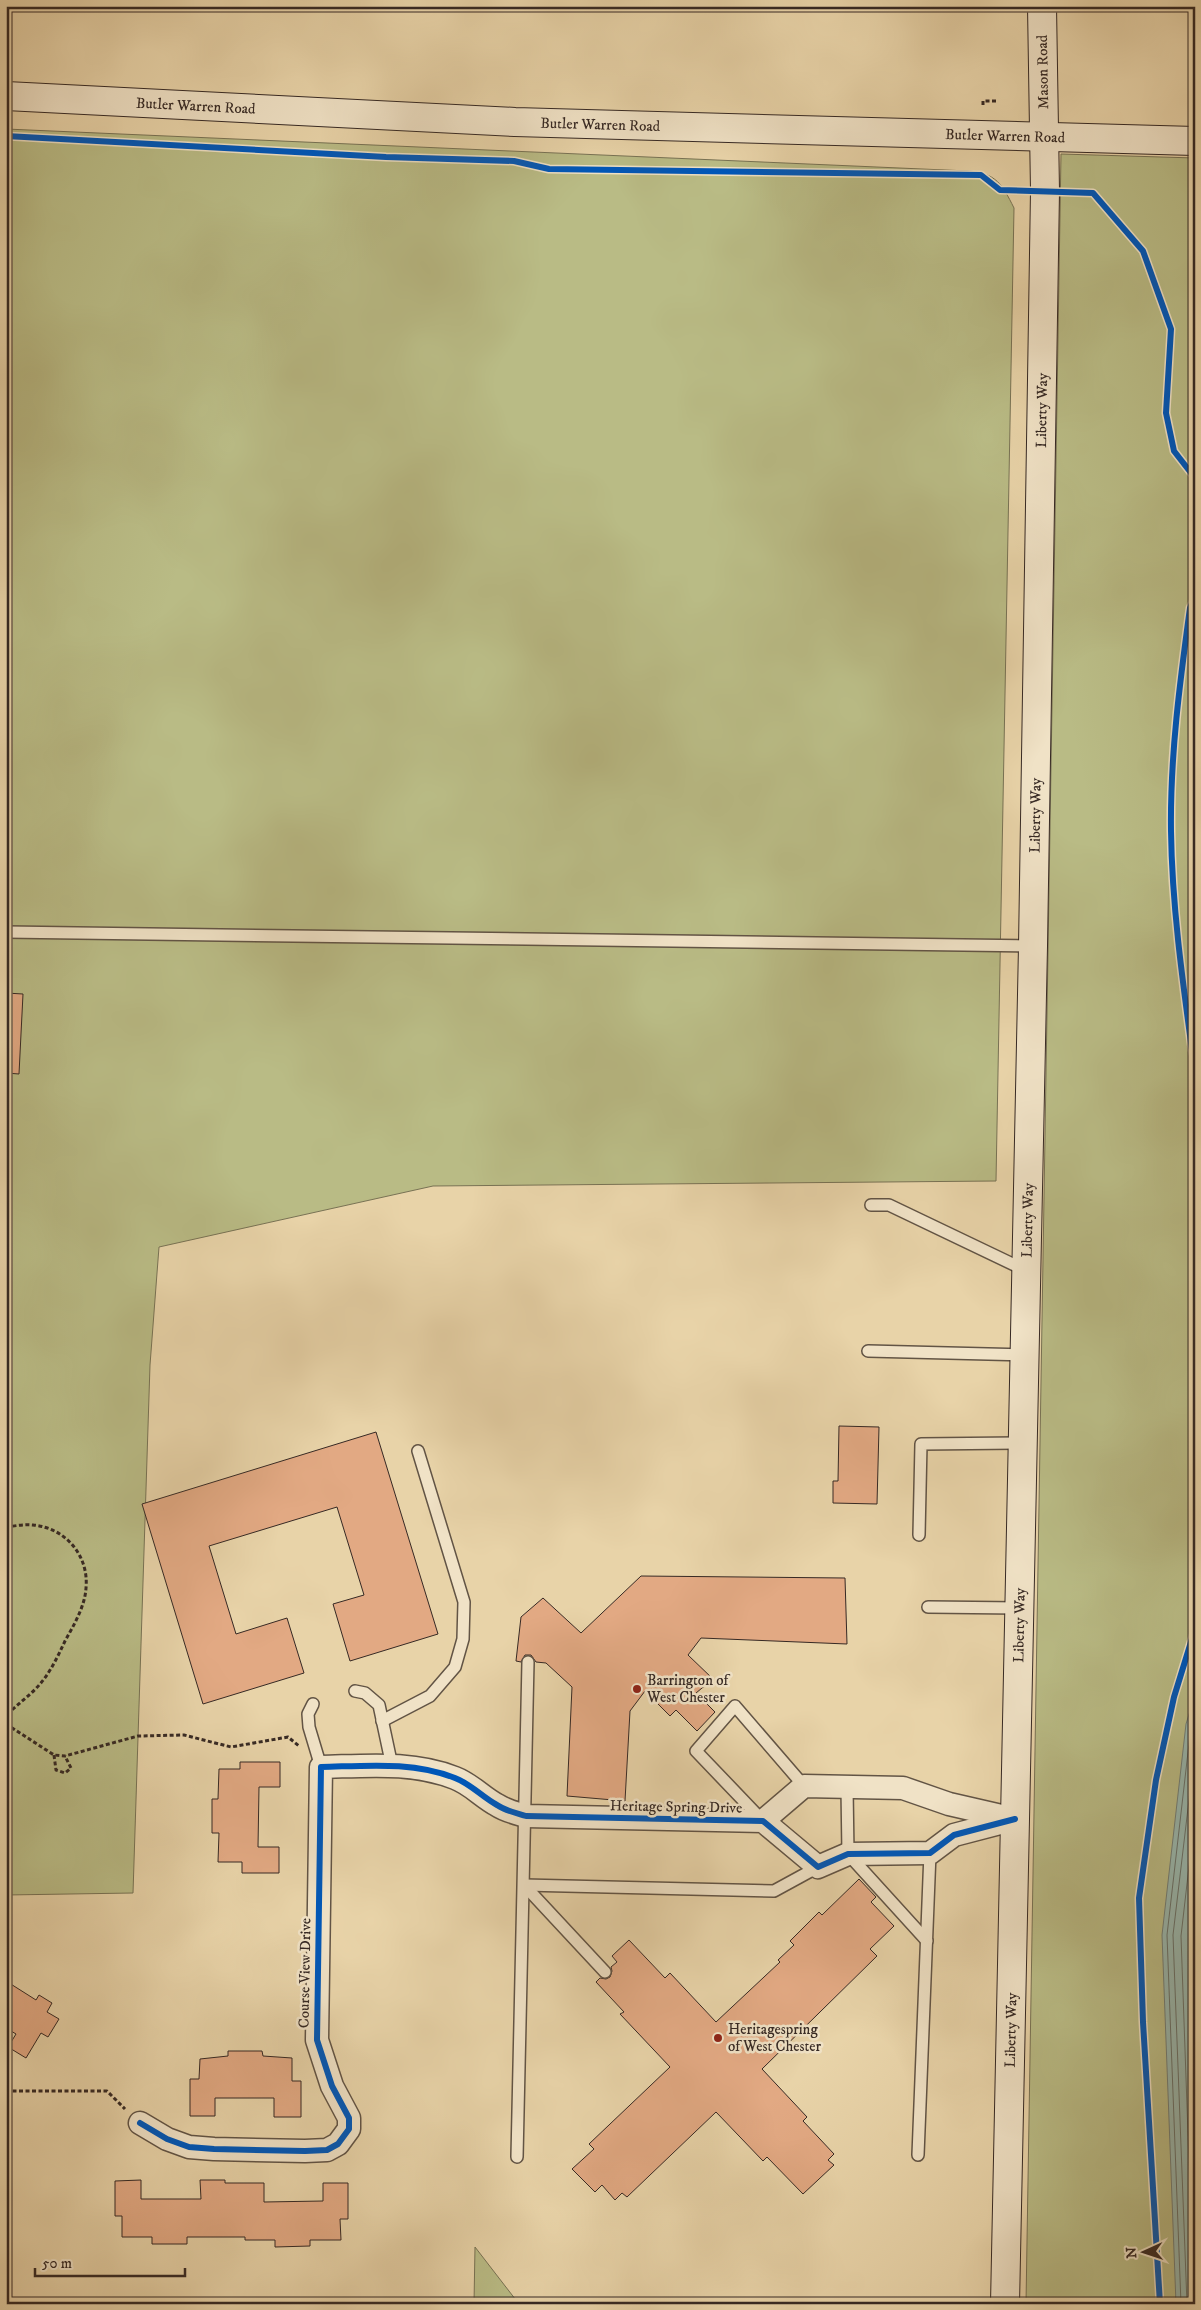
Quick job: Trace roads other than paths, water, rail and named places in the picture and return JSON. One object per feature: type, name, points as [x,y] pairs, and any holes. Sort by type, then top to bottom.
[{"type":"main road","name":"Mason Road","points":[[1042,6],[1044,138]]},
{"type":"main road","name":"Butler Warren Road","points":[[6,96],[515,122],[1195,142]]},
{"type":"main road","name":"Liberty Way","points":[[1005,2304],[1033,946],[1044,138]]},
{"type":"street","name":"Heritage Spring Drive","points":[[321,1767],[392,1766],[428,1770],[456,1778],[474,1788],[496,1805],[526,1816],[763,1821],[818,1867]]},
{"type":"street","name":"Course View Drive","points":[[140,2123],[167,2139],[189,2148],[223,2150],[327,2150],[338,2144],[349,2129],[349,2118],[332,2086],[317,2040],[321,1767]]},
{"type":"street","points":[[804,1786],[903,1788],[949,1804],[1015,1819]]},
{"type":"street","name":"Heritage Spring Drive","points":[[763,1821],[804,1786]]},
{"type":"street","points":[[818,1867],[848,1854],[930,1853],[954,1835],[1015,1819]]},
{"type":"lane","points":[[6,932],[1033,946]]},
{"type":"lane","points":[[871,1205],[889,1205],[1026,1270]]},
{"type":"lane","points":[[868,1351],[1025,1355]]},
{"type":"lane","points":[[919,1535],[921,1444],[1023,1443]]},
{"type":"lane","points":[[382,1721],[430,1696],[455,1667],[463,1639],[464,1602],[418,1451]]},
{"type":"lane","points":[[928,1607],[1019,1608]]},
{"type":"lane","points":[[517,2157],[528,1662]]},
{"type":"lane","points":[[355,1691],[365,1693],[379,1705],[392,1766]]},
{"type":"lane","points":[[313,1704],[308,1714],[309,1727],[321,1767]]},
{"type":"lane","points":[[763,1821],[696,1751],[735,1706],[804,1786]]},
{"type":"lane","points":[[847,1788],[848,1854],[927,1941]]},
{"type":"lane","points":[[918,2155],[930,1853]]},
{"type":"lane","points":[[524,1885],[774,1891],[818,1867]]},
{"type":"lane","points":[[524,1885],[605,1972]]},
{"type":"water","points":[[1195,1695],[1195,2304],[1176,2304],[1162,1935],[1186,1724]]},
{"type":"place","name":"Barrington of West Chester","points":[[637,1689]]},
{"type":"place","name":"Heritagespring of West Chester","points":[[718,2038]]}]
